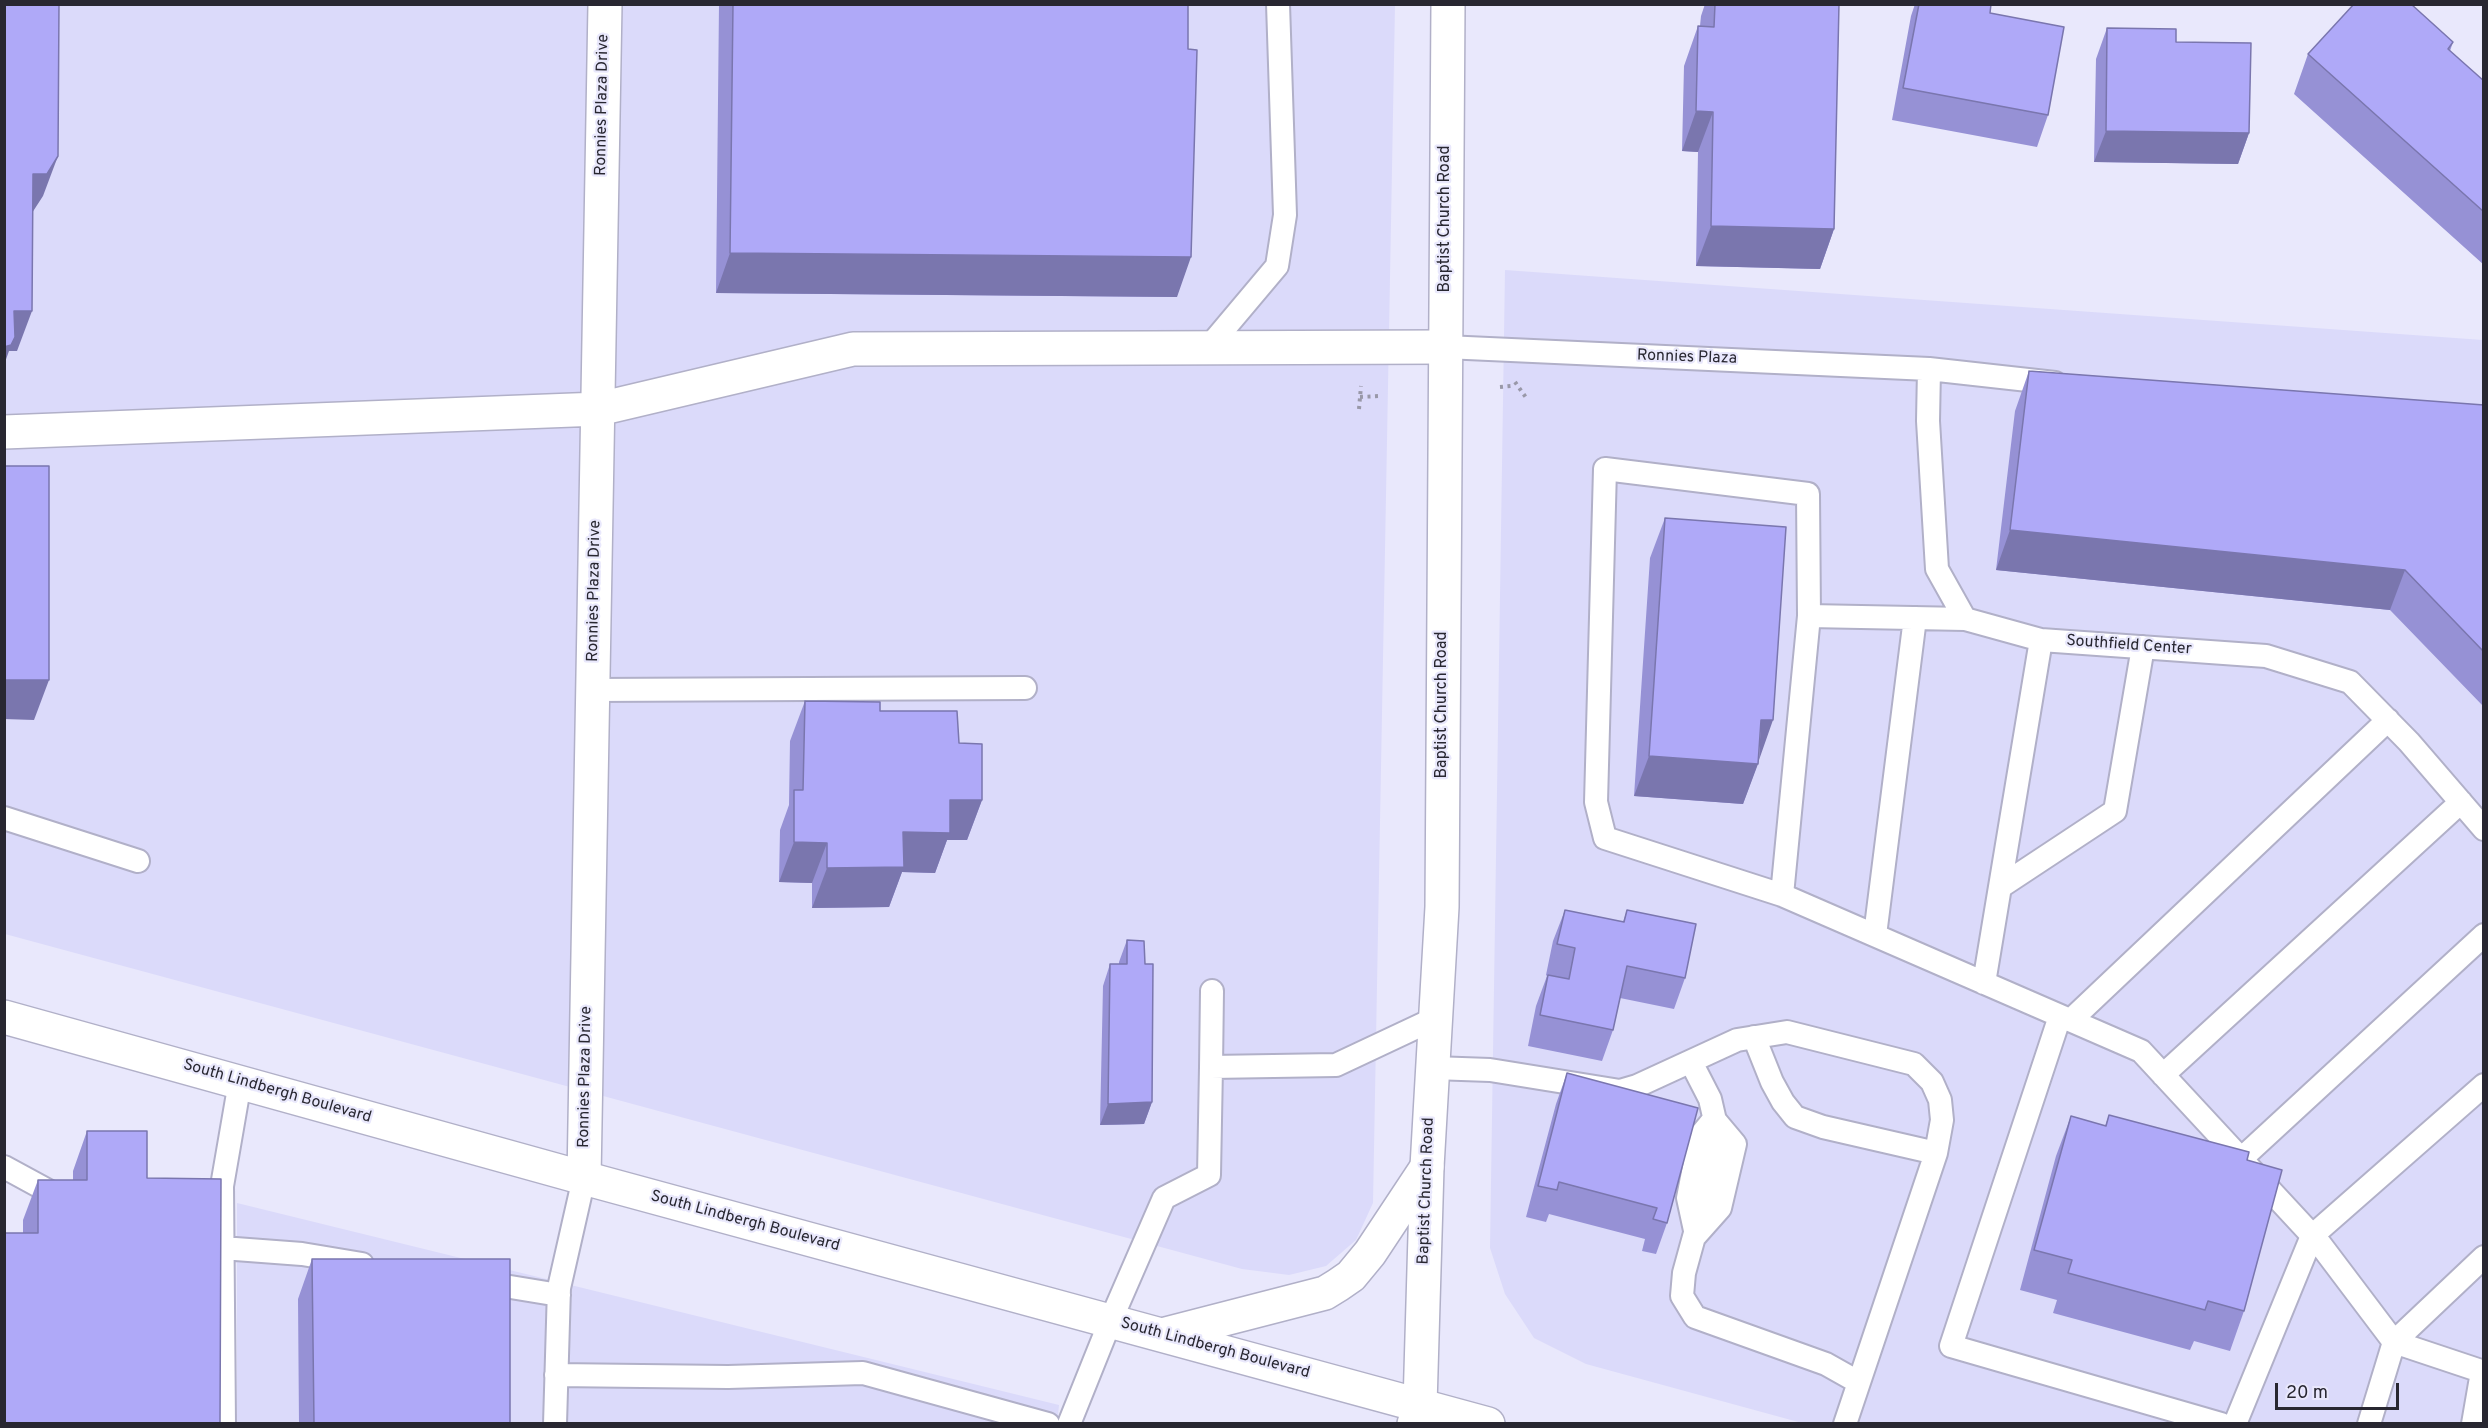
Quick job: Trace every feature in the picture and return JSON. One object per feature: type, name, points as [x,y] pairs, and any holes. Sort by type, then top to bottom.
[{"type":"street","name":"Ronnies Plaza Drive","points":[[584,1178],[605,4]]},
{"type":"street","name":"Baptist Church Road","points":[[1420,1417],[1427,1167],[1442,907],[1448,4]]},
{"type":"street","points":[[4,432],[599,409],[853,349],[1446,347]]},
{"type":"street","name":"South Lindbergh Boulevard","points":[[4,1017],[584,1178],[1164,1335],[1420,1417],[1488,1424]]},
{"type":"street","points":[[1164,1335],[1325,1293],[1351,1276],[1370,1253],[1427,1167]]},
{"type":"lane","points":[[1208,348],[1277,266],[1285,215],[1278,4]]},
{"type":"lane","name":"Ronnies Plaza","points":[[1446,347],[1929,369],[2082,386]]},
{"type":"lane","points":[[1929,369],[1928,421],[1937,569],[1965,619]]},
{"type":"lane","points":[[1782,895],[1809,616],[1808,494],[1605,469],[1596,802],[1605,838],[1782,895],[2141,1051],[2312,1236],[2394,1342],[2483,1372],[2473,1424]]},
{"type":"lane","name":"Southfield Center","points":[[1809,616],[1965,619],[2041,640],[2266,656],[2350,682],[2388,720],[2484,829]]},
{"type":"lane","points":[[1875,935],[1915,618]]},
{"type":"lane","points":[[1984,983],[2041,640]]},
{"type":"lane","points":[[2000,887],[2115,811],[2143,646]]},
{"type":"lane","points":[[593,690],[1024,688]]},
{"type":"lane","points":[[2221,1424],[1951,1347],[2066,1018],[2388,720]]},
{"type":"lane","points":[[2163,1076],[2461,802]]},
{"type":"lane","points":[[4,818],[138,861]]},
{"type":"lane","points":[[2241,1159],[2484,935]]},
{"type":"lane","points":[[1069,1424],[1164,1198],[1209,1175],[1212,991]]},
{"type":"lane","points":[[1211,1067],[1335,1065],[1436,1018]]},
{"type":"lane","points":[[1433,1068],[1500,1071],[1620,1091],[1637,1086],[1737,1040],[1787,1032],[1914,1064],[1932,1082],[1940,1100],[1942,1120],[1936,1153],[1845,1424]]},
{"type":"lane","points":[[1754,1037],[1783,1102],[1796,1117],[1823,1127],[1936,1153]]},
{"type":"lane","points":[[1691,1062],[1710,1099],[1714,1119],[1712,1175],[1684,1273],[1682,1296],[1695,1317],[1826,1364],[1858,1382]]},
{"type":"lane","points":[[224,1424],[222,1248],[211,1201],[222,1186],[240,1082]]},
{"type":"lane","points":[[2235,1424],[2312,1236],[2484,1085]]},
{"type":"lane","points":[[4,1167],[72,1204]]},
{"type":"lane","points":[[555,1424],[559,1295],[584,1178]]},
{"type":"lane","points":[[222,1248],[302,1254],[380,1267]]},
{"type":"lane","points":[[2369,1424],[2394,1342],[2484,1257]]},
{"type":"lane","points":[[459,1279],[559,1295]]},
{"type":"lane","points":[[556,1376],[728,1377],[863,1373],[1048,1424]]},
{"type":"path","points":[[1515,378],[1515,385],[1527,399]]},
{"type":"path","points":[[1359,409],[1362,380]]},
{"type":"path","points":[[1360,397],[1380,396]]},
{"type":"shaded area","points":[[4,5],[1395,5],[1373,1203],[1356,1240],[1326,1266],[1289,1275],[1242,1269],[5,934]]},
{"type":"shaded area","points":[[1505,270],[2483,340],[2483,1423],[1802,1423],[1586,1364],[1534,1338],[1505,1294],[1490,1248]]},
{"type":"shaded area","points":[[237,1203],[1059,1405],[1057,1424],[237,1424]]},
{"type":"building","points":[[4,4],[59,4],[58,156],[47,174],[33,174],[32,311],[14,311],[15,337],[11,345],[4,347]]},
{"type":"building","points":[[733,4],[1188,4],[1188,49],[1197,50],[1191,257],[730,253]]},
{"type":"building","points":[[1715,4],[1839,4],[1834,229],[1711,226],[1713,112],[1696,111],[1698,26],[1714,27]]},
{"type":"building","points":[[1919,4],[1991,4],[1990,13],[2064,27],[2048,115],[1903,88]]},
{"type":"building","points":[[2354,4],[2411,4],[2453,42],[2448,49],[2484,81],[2484,212],[2308,54]]},
{"type":"building","points":[[2107,28],[2176,29],[2176,42],[2251,43],[2249,133],[2106,131]]},
{"type":"building","points":[[2029,371],[2484,405],[2484,652],[2405,570],[2010,530]]},
{"type":"building","points":[[4,466],[49,466],[49,680],[4,680]]},
{"type":"building","points":[[1665,518],[1786,527],[1773,720],[1761,720],[1758,764],[1649,756]]},
{"type":"building","points":[[805,701],[880,702],[880,711],[957,711],[959,743],[982,744],[982,800],[950,800],[950,833],[903,832],[904,867],[827,868],[827,843],[794,842],[794,790],[803,790]]},
{"type":"building","points":[[1565,910],[1624,922],[1627,910],[1696,924],[1685,978],[1627,966],[1613,1030],[1540,1015],[1548,975],[1569,979],[1575,948],[1557,944]]},
{"type":"building","points":[[1127,940],[1144,941],[1145,964],[1153,964],[1152,1102],[1108,1104],[1110,964],[1127,964]]},
{"type":"building","points":[[1567,1073],[1698,1108],[1667,1223],[1653,1219],[1657,1208],[1559,1182],[1557,1190],[1538,1186]]},
{"type":"building","points":[[2109,1115],[2249,1152],[2247,1160],[2282,1170],[2244,1311],[2208,1301],[2205,1310],[2068,1273],[2072,1260],[2034,1250],[2071,1116],[2106,1126]]},
{"type":"building","points":[[87,1131],[147,1131],[147,1178],[221,1179],[220,1424],[4,1424],[4,1233],[38,1233],[38,1180],[87,1180]]},
{"type":"building","points":[[312,1259],[510,1259],[510,1424],[314,1424]]}]
